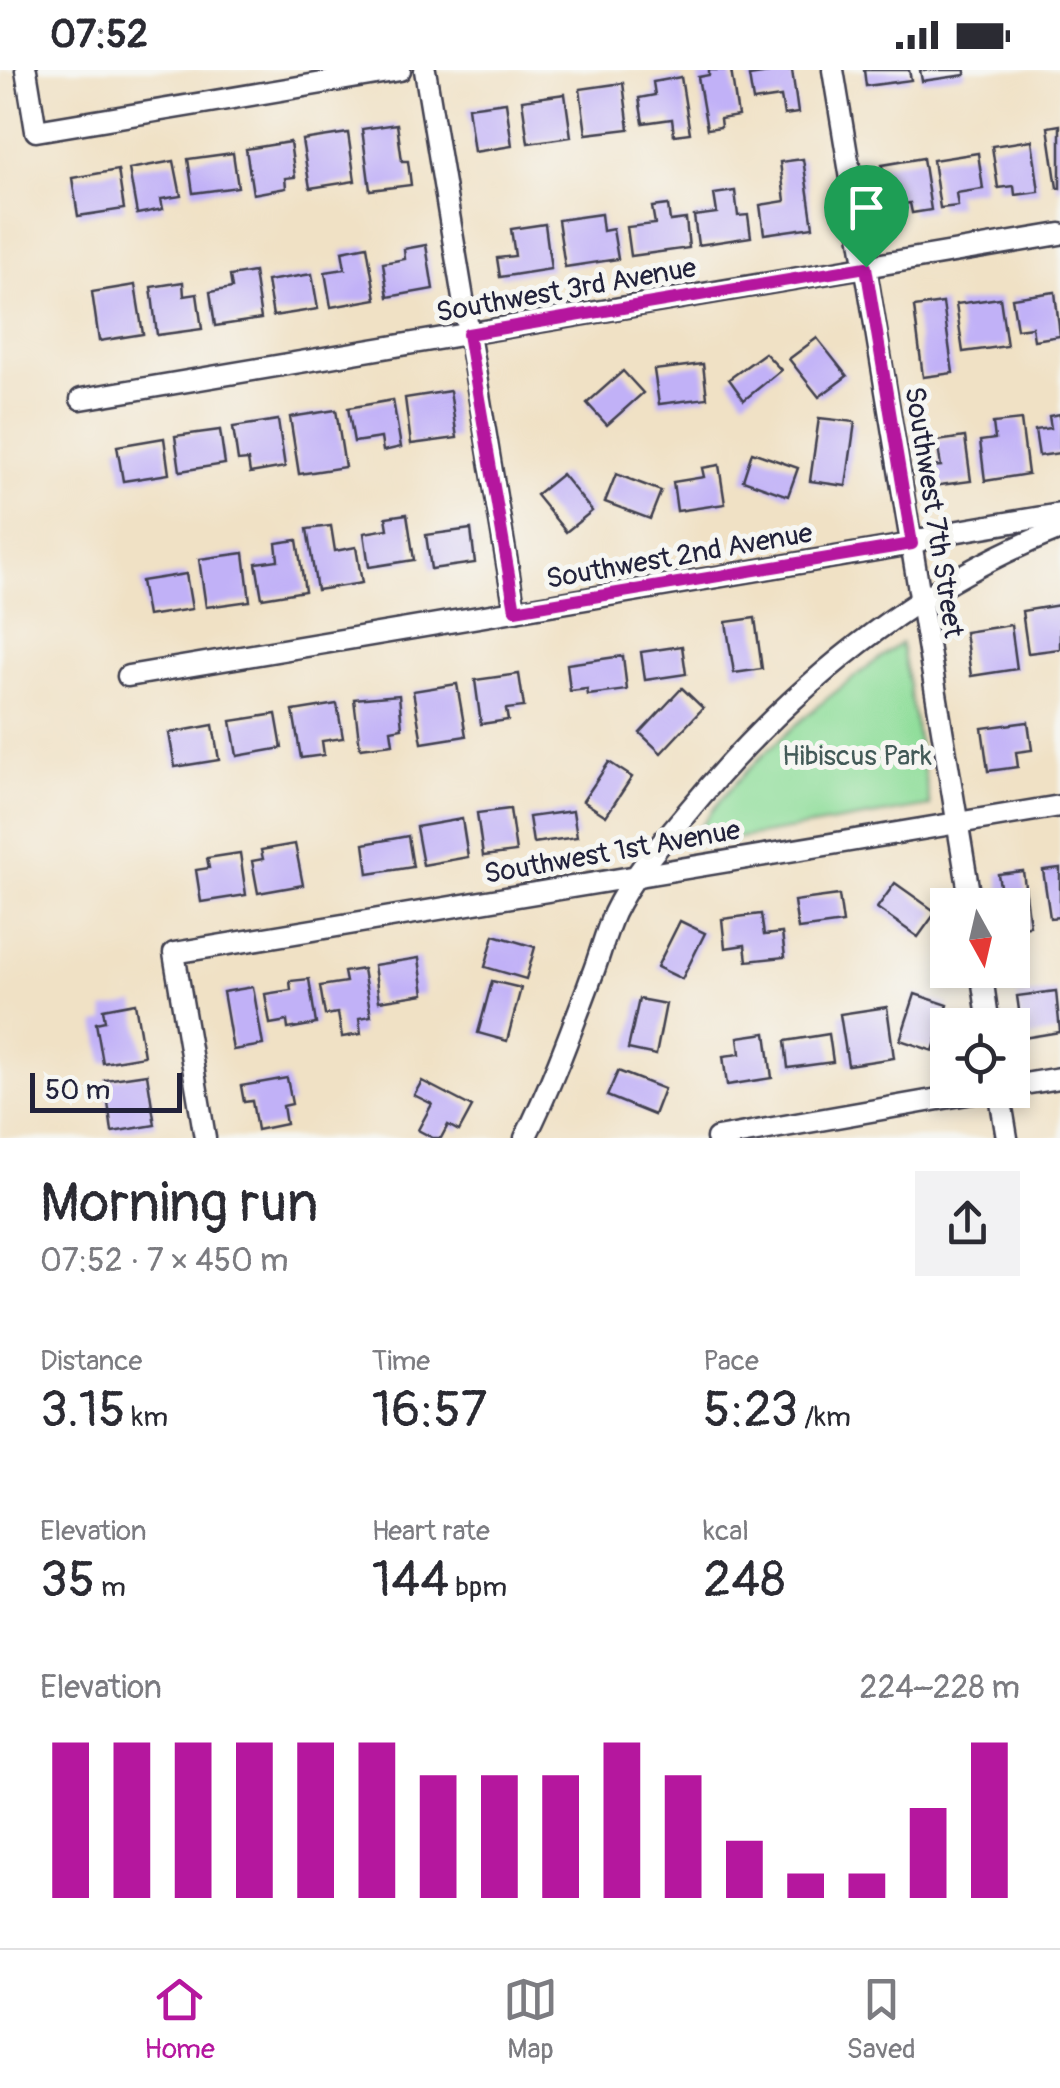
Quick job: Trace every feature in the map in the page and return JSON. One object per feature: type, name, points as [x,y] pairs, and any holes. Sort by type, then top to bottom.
[{"type":"street","points":[[26,70],[36,131],[400,70]]},
{"type":"street","points":[[426,70],[515,610]]},
{"type":"street","name":"Southwest 7th Street","points":[[833,70],[968,888]]},
{"type":"street","name":"Southwest 3rd Avenue","points":[[82,399],[1060,234]]},
{"type":"street","name":"Southwest 2nd Avenue","points":[[128,676],[912,544],[935,535],[1060,514]]},
{"type":"street","points":[[525,1138],[552,1082],[614,914],[636,875],[729,762],[773,716],[844,655],[983,565],[1060,529]]},
{"type":"street","name":"Southwest 1st Avenue","points":[[205,1138],[174,952],[1060,806]]},
{"type":"street","points":[[1030,1083],[1060,1078]]},
{"type":"street","points":[[717,1138],[930,1101]]},
{"type":"street","points":[[1002,1108],[1007,1138]]},
{"type":"green space","name":"Hibiscus Park","points":[[901,643],[930,806],[703,844],[700,827],[742,776],[821,704]]},
{"type":"building","points":[[709,70],[731,70],[738,116],[720,119],[721,127],[707,129],[698,77],[709,75]]},
{"type":"building","points":[[768,70],[792,70],[798,113],[784,115],[781,97],[753,101],[749,76],[769,73]]},
{"type":"building","points":[[864,70],[909,70],[911,80],[866,86]]},
{"type":"building","points":[[920,70],[965,70],[965,75],[922,81]]},
{"type":"building","points":[[681,77],[690,133],[674,135],[672,119],[643,123],[639,98],[655,95],[653,82]]},
{"type":"building","points":[[623,83],[629,129],[586,134],[580,89]]},
{"type":"building","points":[[565,94],[571,137],[528,143],[522,100]]},
{"type":"building","points":[[506,102],[512,146],[474,152],[468,107]]},
{"type":"building","points":[[397,124],[402,161],[408,161],[411,185],[370,190],[362,129]]},
{"type":"building","points":[[1060,125],[1060,188],[1057,188],[1048,127]]},
{"type":"building","points":[[348,133],[355,181],[310,188],[302,140]]},
{"type":"building","points":[[1032,140],[1039,192],[1015,195],[1014,186],[998,188],[992,146]]},
{"type":"building","points":[[290,142],[295,177],[285,178],[286,188],[253,194],[246,149]]},
{"type":"building","points":[[233,153],[238,187],[193,193],[188,159]]},
{"type":"building","points":[[978,153],[983,189],[956,193],[958,206],[940,208],[933,160]]},
{"type":"building","points":[[923,158],[931,210],[912,213],[910,203],[889,207],[882,165]]},
{"type":"building","points":[[803,159],[813,227],[764,234],[760,205],[785,201],[780,162]]},
{"type":"building","points":[[174,161],[181,196],[161,199],[163,209],[137,214],[129,169]]},
{"type":"building","points":[[118,170],[124,209],[78,216],[72,178]]},
{"type":"building","points":[[735,191],[738,216],[748,215],[751,237],[698,245],[694,216],[717,213],[714,194]]},
{"type":"building","points":[[668,205],[670,221],[686,219],[689,248],[631,256],[627,227],[655,224],[652,207]]},
{"type":"building","points":[[601,214],[603,231],[613,229],[618,259],[565,267],[558,220]]},
{"type":"building","points":[[545,224],[551,269],[500,277],[497,258],[515,256],[511,229]]},
{"type":"building","points":[[426,245],[433,289],[388,297],[383,263],[405,259],[404,249]]},
{"type":"building","points":[[367,246],[376,299],[331,307],[325,272],[345,269],[342,251]]},
{"type":"building","points":[[254,272],[261,319],[215,326],[210,292],[232,288],[230,276]]},
{"type":"building","points":[[312,274],[318,309],[273,316],[267,281]]},
{"type":"building","points":[[183,282],[184,296],[197,294],[202,329],[157,335],[151,287]]},
{"type":"building","points":[[135,285],[143,334],[99,341],[92,292]]},
{"type":"building","points":[[1055,292],[1060,336],[1034,340],[1032,327],[1017,329],[1012,298]]},
{"type":"building","points":[[1000,298],[1007,346],[963,352],[956,304]]},
{"type":"building","points":[[943,303],[953,373],[923,377],[914,307]]},
{"type":"building","points":[[817,338],[847,376],[819,397],[789,359]]},
{"type":"building","points":[[765,353],[781,370],[744,400],[729,379]]},
{"type":"building","points":[[703,364],[707,398],[659,404],[654,370]]},
{"type":"building","points":[[623,371],[643,393],[607,425],[587,403]]},
{"type":"building","points":[[450,391],[457,438],[411,444],[405,398]]},
{"type":"building","points":[[393,400],[401,447],[383,451],[381,438],[354,442],[348,408]]},
{"type":"building","points":[[336,410],[345,467],[299,474],[290,417]]},
{"type":"building","points":[[1060,414],[1060,453],[1039,456],[1035,430],[1051,428],[1049,416]]},
{"type":"building","points":[[819,418],[855,422],[846,486],[810,481]]},
{"type":"building","points":[[278,420],[285,467],[250,473],[248,460],[238,461],[233,427]]},
{"type":"building","points":[[1021,420],[1028,474],[985,481],[980,441],[995,439],[993,423]]},
{"type":"building","points":[[220,430],[225,464],[180,471],[175,436]]},
{"type":"building","points":[[965,437],[971,481],[932,486],[929,467],[941,466],[937,441]]},
{"type":"building","points":[[164,438],[169,474],[123,481],[117,446]]},
{"type":"building","points":[[752,452],[798,468],[788,496],[743,480]]},
{"type":"building","points":[[719,465],[725,504],[677,511],[673,482],[704,477],[702,468]]},
{"type":"building","points":[[562,474],[592,511],[566,532],[536,495]]},
{"type":"building","points":[[616,474],[661,491],[650,519],[605,502]]},
{"type":"building","points":[[407,514],[414,560],[369,567],[364,533],[388,529],[386,517]]},
{"type":"building","points":[[331,526],[335,551],[356,547],[362,583],[317,590],[307,529]]},
{"type":"building","points":[[471,529],[475,563],[431,569],[426,535]]},
{"type":"building","points":[[297,540],[305,591],[262,598],[256,563],[278,560],[276,543]]},
{"type":"building","points":[[244,553],[250,601],[206,607],[199,559]]},
{"type":"building","points":[[186,574],[192,609],[147,616],[141,581]]},
{"type":"building","points":[[1060,605],[1060,649],[1028,653],[1022,611]]},
{"type":"building","points":[[755,618],[762,669],[734,673],[726,622]]},
{"type":"building","points":[[1011,625],[1017,669],[971,676],[965,632]]},
{"type":"building","points":[[682,646],[686,674],[645,680],[641,652]]},
{"type":"building","points":[[623,656],[627,690],[588,695],[587,689],[570,691],[567,664]]},
{"type":"building","points":[[519,674],[524,707],[506,709],[508,720],[481,724],[475,680]]},
{"type":"building","points":[[457,684],[466,736],[422,743],[413,691]]},
{"type":"building","points":[[682,688],[703,708],[661,753],[640,733]]},
{"type":"building","points":[[399,695],[402,728],[391,730],[393,744],[360,748],[354,699]]},
{"type":"building","points":[[337,704],[343,738],[322,741],[324,755],[301,758],[293,711]]},
{"type":"building","points":[[276,714],[282,748],[237,756],[231,721]]},
{"type":"building","points":[[1028,722],[1032,750],[1016,752],[1018,767],[988,771],[982,728]]},
{"type":"building","points":[[213,725],[219,760],[175,767],[169,733]]},
{"type":"building","points":[[609,762],[632,777],[606,816],[583,801]]},
{"type":"building","points":[[510,809],[516,852],[483,856],[477,813]]},
{"type":"building","points":[[573,811],[577,837],[533,843],[529,817]]},
{"type":"building","points":[[462,819],[468,857],[423,865],[416,827]]},
{"type":"building","points":[[408,836],[413,867],[368,874],[364,844]]},
{"type":"building","points":[[295,844],[303,885],[258,893],[252,861],[263,859],[261,850]]},
{"type":"building","points":[[240,853],[246,895],[201,902],[196,870],[209,868],[207,858]]},
{"type":"building","points":[[1060,868],[1060,917],[1050,918],[1043,870]]},
{"type":"building","points":[[1023,871],[1025,888],[1000,888],[998,874]]},
{"type":"building","points":[[895,883],[930,908],[930,920],[918,937],[877,908]]},
{"type":"building","points":[[839,895],[843,923],[798,929],[794,901]]},
{"type":"building","points":[[761,914],[764,935],[782,933],[785,957],[747,961],[745,945],[725,948],[722,919]]},
{"type":"building","points":[[680,921],[705,933],[682,979],[657,967]]},
{"type":"building","points":[[494,935],[535,947],[526,979],[485,967]]},
{"type":"building","points":[[419,958],[424,994],[379,1001],[374,965]]},
{"type":"building","points":[[363,969],[371,1016],[359,1018],[361,1034],[342,1037],[338,1013],[325,1015],[320,986],[346,982],[344,972]]},
{"type":"building","points":[[309,979],[316,1024],[288,1029],[287,1021],[270,1024],[265,994],[291,990],[290,981]]},
{"type":"building","points":[[492,981],[521,988],[507,1041],[478,1033]]},
{"type":"building","points":[[253,987],[263,1045],[233,1050],[223,992]]},
{"type":"building","points":[[1056,991],[1060,1032],[1030,1037],[1030,1008],[1019,1008],[1017,996]]},
{"type":"building","points":[[915,994],[948,1005],[930,1008],[930,1050],[900,1040]]},
{"type":"building","points":[[639,999],[666,1004],[656,1055],[628,1049]]},
{"type":"building","points":[[135,1003],[144,1056],[103,1063],[96,1023],[105,1021],[103,1009]]},
{"type":"building","points":[[887,1007],[894,1058],[848,1065],[840,1014]]},
{"type":"building","points":[[766,1033],[772,1078],[727,1085],[723,1056],[740,1054],[738,1037]]},
{"type":"building","points":[[829,1034],[833,1062],[788,1068],[785,1041]]},
{"type":"building","points":[[618,1071],[664,1089],[654,1115],[607,1096]]},
{"type":"building","points":[[147,1074],[155,1125],[112,1132],[105,1080]]},
{"type":"building","points":[[287,1078],[292,1104],[283,1106],[286,1124],[257,1130],[252,1101],[244,1102],[241,1086]]},
{"type":"building","points":[[422,1081],[472,1107],[459,1131],[448,1125],[441,1138],[433,1138],[418,1130],[432,1104],[414,1095]]},
{"type":"route","points":[[866,267],[912,544],[515,610],[468,334],[866,267]]}]
